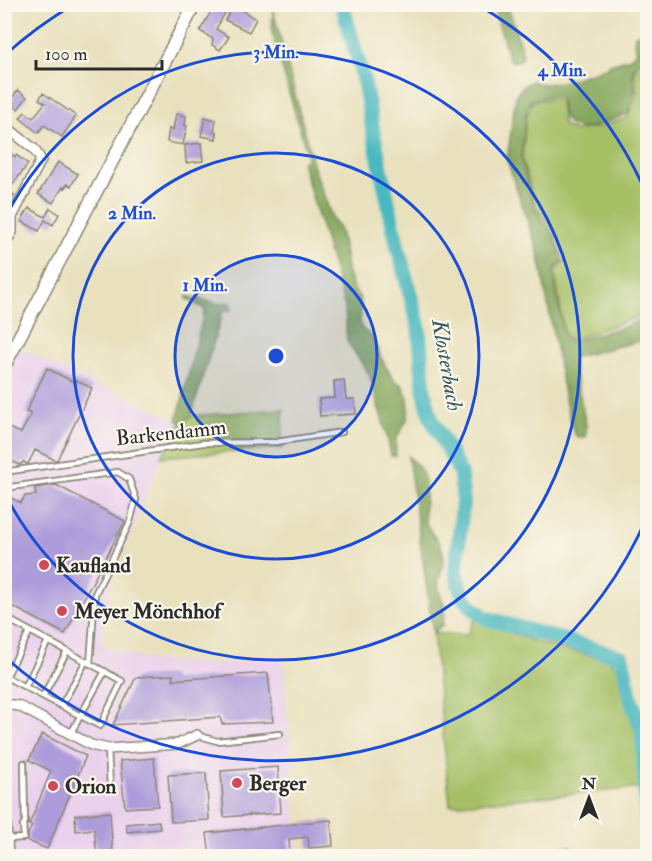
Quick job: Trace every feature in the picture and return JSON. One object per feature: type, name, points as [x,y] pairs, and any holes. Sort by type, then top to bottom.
[{"type":"main road","points":[[4,366],[195,4]]},
{"type":"street","points":[[4,125],[34,149],[40,160],[12,217],[12,232],[4,245]]},
{"type":"street","points":[[4,704],[18,706],[91,745],[108,749],[178,744],[197,735]]},
{"type":"street","points":[[4,790],[8,856]]},
{"type":"lane","name":"Barkendamm","points":[[4,472],[203,443],[276,442],[342,432]]},
{"type":"lane","points":[[4,488],[118,472],[129,479],[136,499],[130,522],[95,594],[88,663],[61,706]]},
{"type":"lane","points":[[4,617],[105,671],[122,681],[100,726],[5,676],[30,631]]},
{"type":"lane","points":[[4,633],[11,621]]},
{"type":"lane","points":[[25,687],[48,641]]},
{"type":"lane","points":[[43,696],[67,651]]},
{"type":"lane","points":[[71,733],[105,671]]},
{"type":"lane","points":[[197,735],[217,741],[280,734]]},
{"type":"lane","points":[[108,749],[110,786]]},
{"type":"lane","points":[[7,839],[24,838],[24,763]]},
{"type":"shaded area","points":[[6,346],[18,348],[181,423],[161,457],[112,575],[101,646],[145,659],[216,664],[283,656],[299,856],[5,856],[4,349]]},
{"type":"green space","points":[[493,5],[507,5],[523,56],[521,60],[513,62],[509,60]]},
{"type":"green space","points":[[273,9],[314,168],[333,220],[339,228],[348,274],[360,298],[362,329],[370,335],[378,347],[393,379],[402,385],[408,398],[407,420],[396,439],[396,456],[391,456],[369,374],[347,341],[345,307],[302,162],[308,158],[272,33]]},
{"type":"green space","points":[[647,30],[647,61],[633,68],[635,91],[627,114],[596,125],[578,128],[568,124],[563,115],[561,99],[556,95],[532,100],[527,107],[521,158],[534,208],[554,234],[562,257],[562,261],[553,271],[564,336],[571,342],[626,326],[647,317],[647,339],[572,358],[586,425],[586,437],[579,438],[574,433],[565,399],[539,255],[507,160],[516,95],[523,86],[531,81],[548,84],[570,80],[628,59],[637,51],[634,44],[635,35]]},
{"type":"green space","points":[[647,65],[647,314],[571,340],[564,333],[555,271],[566,259],[556,232],[536,208],[522,159],[526,118],[532,102],[555,98],[560,101],[563,125],[574,131],[599,127],[627,118],[637,93],[634,69]]},
{"type":"green space","points":[[187,296],[219,304],[230,302],[232,310],[223,311],[191,416],[181,423],[177,420],[205,309],[187,299]]},
{"type":"green space","points":[[284,409],[283,448],[161,457],[181,423],[191,416]]},
{"type":"green space","points":[[408,456],[419,467],[423,475],[425,520],[444,556],[438,586],[444,605],[444,619],[443,624],[433,633]]},
{"type":"green space","points":[[475,619],[539,643],[609,660],[618,668],[622,692],[636,732],[639,788],[450,805],[433,633],[467,635]]},
{"type":"green space","points":[[571,846],[572,856],[478,856]]},
{"type":"building","points":[[234,5],[256,19],[249,32],[225,20]]},
{"type":"building","points":[[214,6],[225,13],[216,29],[229,37],[220,50],[212,45],[213,39],[200,31]]},
{"type":"building","points":[[18,90],[27,97],[18,109],[9,102]]},
{"type":"building","points":[[43,93],[76,116],[62,137],[44,125],[38,133],[20,118],[25,112],[33,118],[45,103],[39,99]]},
{"type":"building","points":[[176,114],[186,116],[185,126],[187,126],[183,145],[167,142],[169,129],[173,130]]},
{"type":"building","points":[[205,117],[216,120],[214,131],[217,132],[216,139],[201,136]]},
{"type":"building","points":[[201,143],[203,161],[186,163],[185,145]]},
{"type":"building","points":[[4,148],[28,164],[8,191],[14,195],[4,211]]},
{"type":"building","points":[[58,162],[78,174],[71,186],[67,184],[65,188],[63,187],[53,203],[38,194]]},
{"type":"building","points":[[29,208],[45,217],[50,208],[59,214],[53,225],[45,220],[39,231],[21,221]]},
{"type":"building","points":[[47,368],[75,383],[76,380],[92,388],[57,460],[35,450],[28,464],[23,462],[20,465],[4,458],[4,426],[21,433],[31,414],[26,412]]},
{"type":"building","points":[[344,380],[346,399],[355,399],[356,414],[320,416],[319,399],[335,398],[334,381]]},
{"type":"building","points":[[56,485],[125,521],[65,634],[4,602],[4,494],[21,503],[25,496],[36,495],[35,488]]},
{"type":"building","points":[[268,673],[273,722],[222,724],[220,717],[113,725],[136,677],[173,675],[173,680]]},
{"type":"building","points":[[42,734],[86,756],[47,849],[28,841],[28,834],[32,826],[29,825],[51,771],[29,760]]},
{"type":"building","points":[[154,758],[158,806],[125,808],[120,761]]},
{"type":"building","points":[[278,767],[281,813],[224,817],[221,771]]},
{"type":"building","points":[[206,773],[209,820],[171,822],[168,775]]},
{"type":"building","points":[[110,812],[113,856],[97,856],[94,829],[76,831],[75,815]]},
{"type":"building","points":[[331,820],[333,846],[309,848],[308,837],[289,839],[290,856],[210,856],[207,833]]},
{"type":"building","points":[[159,821],[160,829],[127,832],[126,824]]},
{"type":"waterway","name":"Klosterbach","points":[[342,4],[364,82],[397,244],[419,328],[424,390],[431,418],[460,472],[463,498],[456,571],[459,585],[464,598],[486,618],[622,657],[631,699],[642,729],[648,836]]},
{"type":"place","name":"Kaufland","points":[[44,565]]},
{"type":"place","name":"Meyer Mönchhof","points":[[62,611]]},
{"type":"place","name":"Berger","points":[[237,783]]},
{"type":"place","name":"Orion","points":[[53,786]]}]
